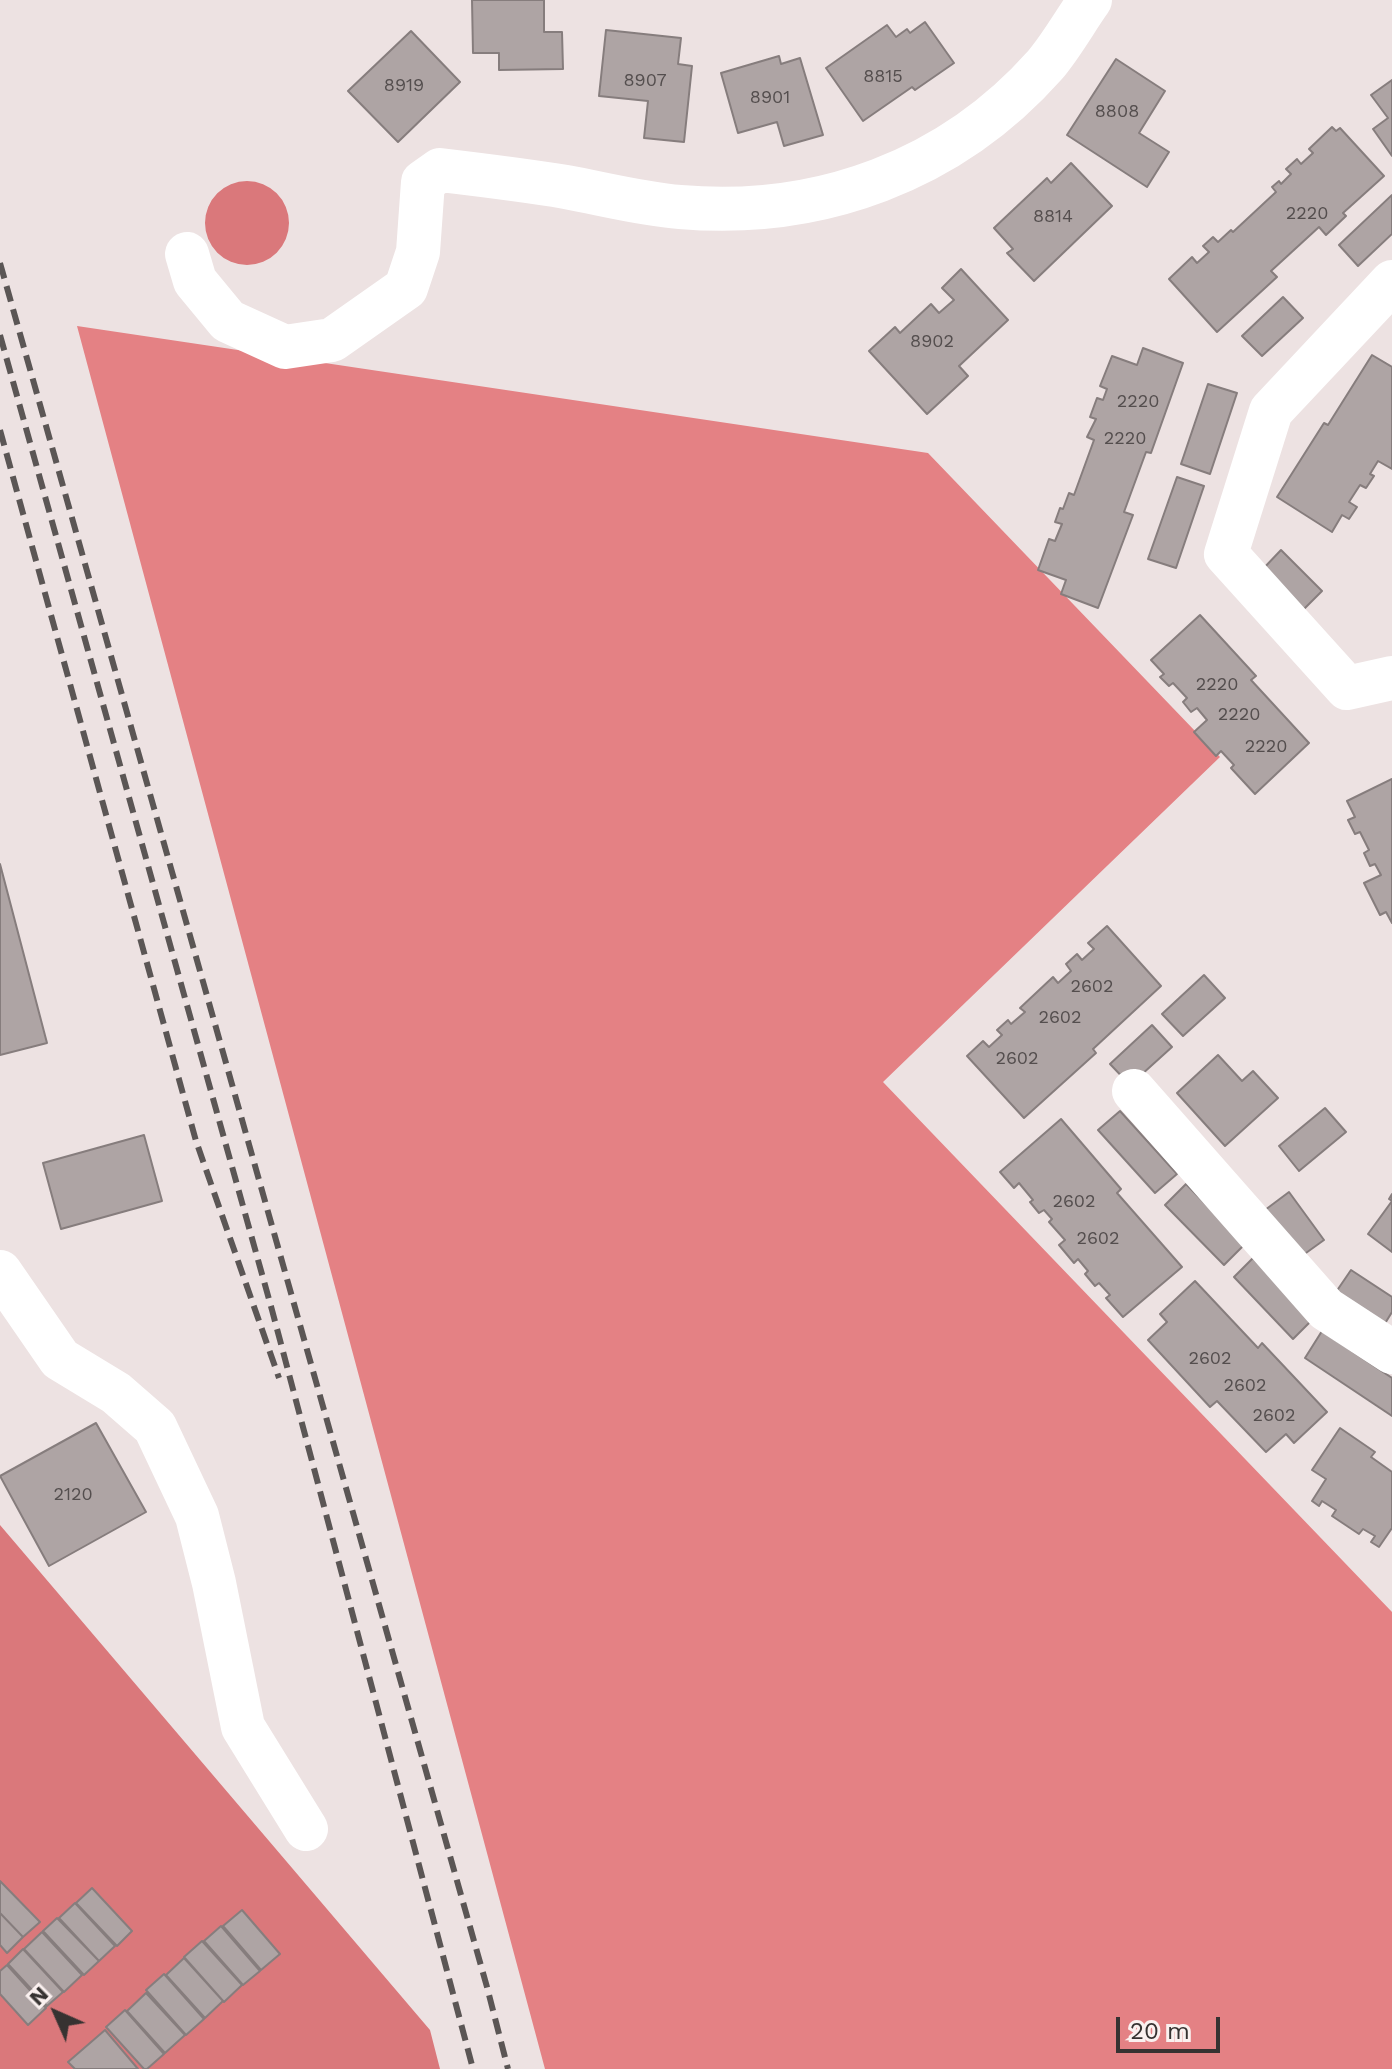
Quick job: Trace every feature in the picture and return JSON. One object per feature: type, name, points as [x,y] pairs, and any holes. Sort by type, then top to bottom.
[{"type":"street","points":[[187,254],[195,281],[228,321],[285,347],[332,340],[406,288],[418,252],[423,182],[440,170],[534,182],[678,207],[738,210],[798,205],[855,191],[912,168],[967,134],[1045,64],[1090,0]]},
{"type":"street","points":[[1392,282],[1271,411],[1226,554],[1347,688],[1392,678]]},
{"type":"street","points":[[1134,1091],[1326,1309],[1392,1352]]},
{"type":"street","points":[[0,1272],[60,1359],[116,1393],[155,1427],[197,1516],[243,1727],[306,1829]]},
{"type":"shaded area","points":[[239,181],[255,181],[271,188],[282,199],[289,223],[286,239],[277,253],[255,265],[239,265],[223,258],[212,247],[205,231],[205,215],[212,199],[223,188]]},
{"type":"shaded area","points":[[77,326],[928,453],[1220,757],[883,1082],[1392,1612],[1392,2069],[545,2069]]},
{"type":"shaded area","points":[[0,1525],[430,2030],[440,2069],[0,2069]]},
{"type":"building","points":[[472,0],[544,0],[544,32],[562,32],[563,69],[499,70],[499,53],[473,53]]},
{"type":"building","points":[[925,22],[954,63],[863,121],[826,68],[887,25],[896,37],[907,29],[910,33]]},
{"type":"building","points":[[606,30],[681,38],[678,64],[692,66],[684,142],[644,138],[648,101],[599,96]]},
{"type":"building","points":[[411,31],[460,82],[398,142],[348,91]]},
{"type":"building","points":[[779,56],[781,64],[800,58],[823,135],[784,146],[777,122],[738,133],[721,73]]},
{"type":"building","points":[[1116,59],[1165,91],[1139,133],[1169,152],[1147,187],[1067,135]]},
{"type":"building","points":[[1392,80],[1392,156],[1373,129],[1388,118],[1371,95]]},
{"type":"building","points":[[1332,127],[1336,131],[1340,128],[1384,176],[1343,213],[1346,216],[1326,235],[1319,227],[1271,271],[1277,277],[1217,332],[1169,279],[1192,257],[1197,263],[1209,252],[1203,246],[1213,237],[1218,242],[1231,230],[1233,232],[1276,192],[1272,187],[1279,181],[1281,184],[1291,174],[1286,169],[1297,159],[1301,164],[1313,153],[1309,149]]},
{"type":"building","points":[[1071,163],[1112,206],[1034,281],[1007,253],[1013,249],[994,228],[1047,178],[1051,183]]},
{"type":"building","points":[[1392,195],[1392,234],[1358,266],[1339,245]]},
{"type":"building","points":[[961,269],[1008,320],[959,366],[968,376],[927,414],[869,351],[895,327],[900,333],[931,304],[939,313],[954,300],[942,288]]},
{"type":"building","points":[[1283,297],[1303,318],[1262,356],[1242,336]]},
{"type":"building","points":[[1143,348],[1183,363],[1151,453],[1146,452],[1124,512],[1133,515],[1098,608],[1061,594],[1066,580],[1038,570],[1049,539],[1055,541],[1062,524],[1055,522],[1060,508],[1063,509],[1069,493],[1074,495],[1094,440],[1087,437],[1096,419],[1090,417],[1097,398],[1103,400],[1107,389],[1100,386],[1112,356],[1137,365]]},
{"type":"building","points":[[1372,355],[1392,367],[1392,469],[1378,461],[1370,474],[1374,476],[1366,488],[1360,485],[1349,502],[1357,507],[1349,519],[1342,515],[1332,532],[1277,497]]},
{"type":"building","points":[[1208,384],[1237,393],[1210,474],[1181,464]]},
{"type":"building","points":[[1177,477],[1204,486],[1176,568],[1148,559]]},
{"type":"building","points":[[1281,550],[1322,591],[1301,612],[1261,571]]},
{"type":"building","points":[[1200,615],[1256,676],[1251,680],[1309,743],[1255,794],[1231,768],[1234,765],[1221,751],[1216,756],[1194,732],[1207,720],[1197,708],[1191,712],[1183,702],[1187,698],[1173,683],[1169,686],[1160,677],[1164,674],[1151,660]]},
{"type":"building","points":[[1392,779],[1392,923],[1386,912],[1380,915],[1364,883],[1381,875],[1375,864],[1370,866],[1364,853],[1369,850],[1360,832],[1355,834],[1348,820],[1355,817],[1347,801]]},
{"type":"building","points":[[0,864],[47,1043],[0,1055]]},
{"type":"building","points":[[1107,926],[1161,986],[1093,1049],[1096,1053],[1024,1118],[967,1056],[983,1041],[989,1047],[1002,1035],[997,1030],[1008,1020],[1011,1024],[1025,1012],[1020,1008],[1053,977],[1058,983],[1071,971],[1066,964],[1077,954],[1082,960],[1094,949],[1088,943]]},
{"type":"building","points":[[1204,975],[1225,998],[1183,1036],[1162,1014]]},
{"type":"building","points":[[1152,1025],[1172,1047],[1130,1085],[1110,1064]]},
{"type":"building","points":[[1218,1055],[1242,1081],[1253,1071],[1278,1098],[1225,1146],[1177,1093]]},
{"type":"building","points":[[1325,1108],[1346,1132],[1299,1171],[1279,1146]]},
{"type":"building","points":[[1120,1111],[1177,1174],[1155,1193],[1098,1130]]},
{"type":"building","points":[[1061,1119],[1121,1189],[1117,1193],[1182,1267],[1123,1317],[1106,1298],[1110,1295],[1099,1283],[1095,1286],[1085,1274],[1088,1271],[1078,1259],[1074,1263],[1059,1245],[1065,1240],[1049,1222],[1052,1219],[1044,1210],[1039,1213],[1019,1183],[1014,1188],[1000,1172]]},
{"type":"building","points":[[144,1135],[162,1201],[61,1229],[43,1163]]},
{"type":"building","points":[[1186,1184],[1245,1244],[1224,1265],[1165,1205]]},
{"type":"building","points":[[1289,1192],[1324,1240],[1299,1258],[1265,1210]]},
{"type":"building","points":[[1392,1201],[1392,1252],[1368,1234]]},
{"type":"building","points":[[1253,1258],[1313,1319],[1293,1339],[1234,1277]]},
{"type":"building","points":[[1351,1270],[1392,1297],[1392,1312],[1384,1325],[1336,1292]]},
{"type":"building","points":[[1195,1281],[1258,1348],[1262,1343],[1327,1412],[1294,1443],[1286,1434],[1266,1452],[1217,1401],[1210,1407],[1148,1340],[1167,1322],[1160,1314]]},
{"type":"building","points":[[1322,1331],[1392,1378],[1392,1416],[1305,1358]]},
{"type":"building","points":[[96,1423],[146,1512],[49,1566],[0,1476]]},
{"type":"building","points":[[1340,1428],[1375,1452],[1371,1457],[1392,1472],[1392,1528],[1379,1547],[1371,1542],[1375,1536],[1363,1529],[1359,1534],[1332,1516],[1336,1510],[1322,1501],[1319,1506],[1312,1501],[1326,1479],[1312,1470]]},
{"type":"building","points":[[0,1881],[40,1922],[23,1937],[0,1913]]},
{"type":"building","points":[[92,1888],[132,1931],[117,1946],[76,1903]]},
{"type":"building","points":[[75,1903],[115,1946],[99,1961],[59,1918]]},
{"type":"building","points":[[242,1910],[280,1954],[261,1970],[223,1926]]},
{"type":"building","points":[[0,1913],[23,1937],[7,1953],[0,1945]]},
{"type":"building","points":[[57,1918],[99,1961],[84,1975],[43,1931]]},
{"type":"building","points":[[221,1926],[260,1971],[243,1985],[204,1941]]},
{"type":"building","points":[[42,1932],[82,1975],[64,1992],[24,1949]]},
{"type":"building","points":[[202,1941],[242,1985],[224,2002],[184,1957]]},
{"type":"building","points":[[23,1949],[63,1992],[47,2006],[8,1964]]},
{"type":"building","points":[[184,1958],[223,2001],[205,2018],[166,1975]]},
{"type":"building","points":[[7,1965],[46,2008],[28,2025],[0,1994],[0,1971]]},
{"type":"building","points":[[164,1974],[204,2019],[186,2035],[146,1990]]},
{"type":"building","points":[[146,1993],[185,2035],[165,2053],[127,2011]]},
{"type":"building","points":[[125,2010],[164,2054],[147,2069],[106,2027]]},
{"type":"building","points":[[105,2030],[138,2069],[75,2069],[68,2062]]},
{"type":"railway","points":[[0,263],[508,2069]]},
{"type":"railway","points":[[0,335],[272,1310],[473,2069]]},
{"type":"railway","points":[[0,430],[196,1141],[279,1378]]}]
